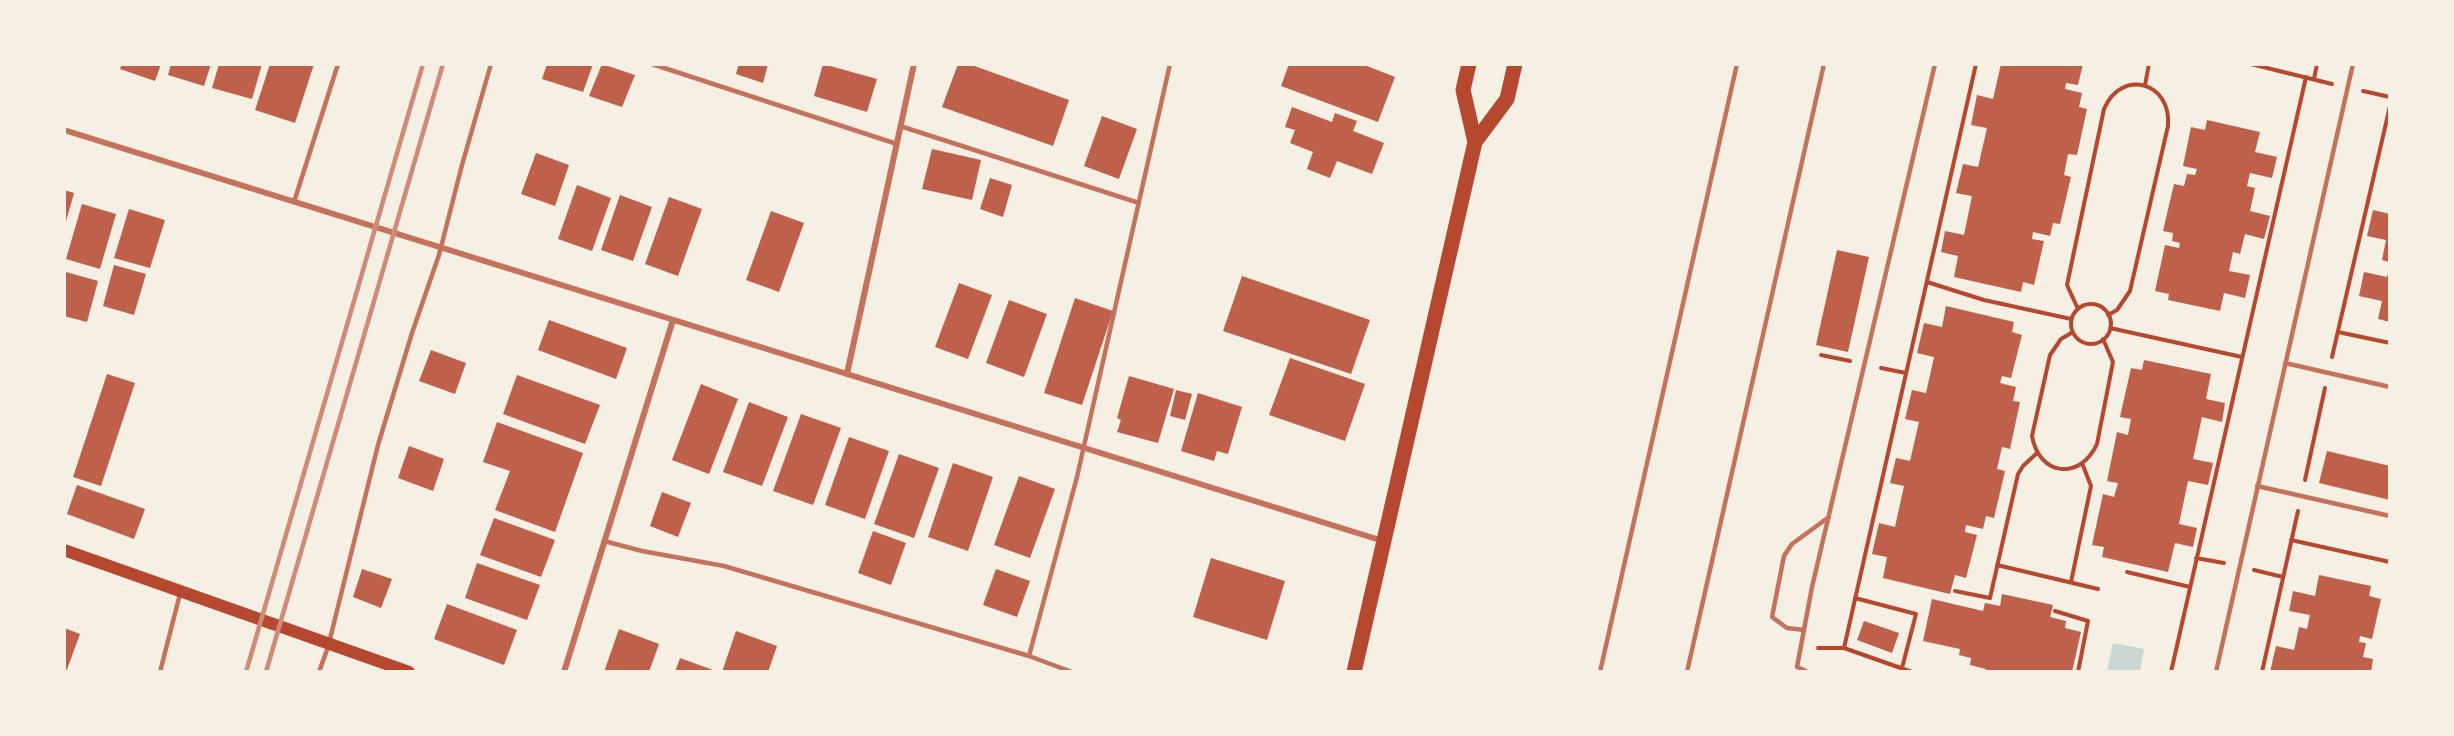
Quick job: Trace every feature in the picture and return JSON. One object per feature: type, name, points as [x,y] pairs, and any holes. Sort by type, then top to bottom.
[{"type":"main road","points":[[1469,64],[1464,90],[1475,142]]},
{"type":"main road","points":[[1354,672],[1475,142],[1507,99],[1515,64]]},
{"type":"main road","points":[[64,550],[409,672]]},
{"type":"street","points":[[847,374],[914,64]]},
{"type":"street","points":[[64,130],[1384,541]]},
{"type":"street","points":[[564,672],[673,320]]},
{"type":"lane","points":[[294,202],[338,64]]},
{"type":"lane","points":[[319,672],[329,643],[378,445],[441,248],[491,64]]},
{"type":"lane","points":[[652,64],[897,144]]},
{"type":"lane","points":[[1029,656],[1084,448],[1170,64]]},
{"type":"lane","points":[[1600,672],[1721,144],[1737,64]]},
{"type":"lane","points":[[1687,672],[1824,64]]},
{"type":"lane","points":[[1808,672],[1797,667],[1804,630],[1935,64]]},
{"type":"lane","points":[[2216,672],[2353,64]]},
{"type":"lane","points":[[900,126],[1139,203]]},
{"type":"lane","points":[[2286,363],[2390,387]]},
{"type":"lane","points":[[2257,486],[2390,516]]},
{"type":"lane","points":[[1804,630],[1781,625],[1773,617],[1784,556],[1792,544],[1829,517]]},
{"type":"lane","points":[[604,541],[642,551],[724,566],[1029,656],[1072,672]]},
{"type":"lane","points":[[160,672],[174,624],[180,591]]},
{"type":"path","points":[[1912,672],[1844,648],[1976,64]]},
{"type":"path","points":[[2145,85],[2149,64]]},
{"type":"path","points":[[2252,64],[2390,97]]},
{"type":"path","points":[[2314,79],[2317,64]]},
{"type":"path","points":[[2171,672],[2306,77]]},
{"type":"path","points":[[2078,309],[2067,285],[2104,109],[2109,99],[2119,89],[2133,84],[2145,85],[2159,93],[2164,100],[2169,115],[2168,126],[2130,291],[2117,310],[2108,315]]},
{"type":"path","points":[[1927,282],[1984,300],[2071,319]]},
{"type":"path","points":[[2087,304],[2095,304],[2108,315],[2110,328],[2103,339],[2094,343],[2086,343],[2079,340],[2073,332],[2071,319],[2078,309],[2087,304]]},
{"type":"path","points":[[2110,328],[2242,357]]},
{"type":"path","points":[[2073,332],[2061,339],[2050,355],[2032,436],[2037,453],[2049,465],[2057,469],[2070,469],[2082,463],[2091,456],[2097,444],[2113,362],[2103,339]]},
{"type":"path","points":[[2338,332],[2390,343]]},
{"type":"path","points":[[1955,591],[1989,598],[2018,474],[2037,453]]},
{"type":"path","points":[[2071,582],[2091,486],[2082,463]]},
{"type":"path","points":[[2291,540],[2390,562]]},
{"type":"path","points":[[1997,566],[2098,588]]},
{"type":"path","points":[[2127,572],[2190,587]]},
{"type":"path","points":[[1856,598],[1916,614],[1902,668]]},
{"type":"path","points":[[2055,611],[2088,621],[2078,672]]},
{"type":"shaded area","points":[[2113,643],[2144,649],[2140,671],[2107,671]]},
{"type":"building","points":[[122,64],[161,64],[155,81],[120,69]]},
{"type":"building","points":[[171,64],[211,64],[204,86],[168,75]]},
{"type":"building","points":[[219,64],[262,64],[252,99],[212,88]]},
{"type":"building","points":[[270,64],[314,64],[295,123],[255,110]]},
{"type":"building","points":[[547,64],[593,64],[583,92],[542,79]]},
{"type":"building","points":[[602,64],[635,75],[622,107],[589,96]]},
{"type":"building","points":[[739,64],[768,64],[763,83],[736,74]]},
{"type":"building","points":[[823,64],[877,79],[867,112],[814,96]]},
{"type":"building","points":[[958,64],[969,64],[1069,100],[1053,146],[942,107]]},
{"type":"building","points":[[1289,64],[1362,64],[1395,77],[1378,122],[1281,86]]},
{"type":"building","points":[[2001,64],[2083,64],[2078,85],[2066,83],[2065,89],[2082,93],[2079,107],[2087,109],[2077,155],[2068,154],[2064,175],[2071,177],[2060,224],[2053,223],[2050,236],[2033,232],[2032,239],[2044,241],[2034,285],[2023,282],[2021,292],[1954,277],[1958,256],[1941,252],[1945,231],[1964,235],[1972,196],[1956,193],[1963,164],[1978,167],[1987,128],[1971,125],[1977,95],[1993,99]]},
{"type":"building","points":[[1292,107],[1332,122],[1335,113],[1357,121],[1353,131],[1384,143],[1372,174],[1337,161],[1330,178],[1307,169],[1313,152],[1290,143],[1295,130],[1285,127]]},
{"type":"building","points":[[1102,116],[1137,129],[1119,179],[1084,166]]},
{"type":"building","points":[[2207,120],[2260,132],[2255,152],[2277,157],[2272,178],[2250,173],[2247,186],[2255,188],[2250,211],[2270,216],[2264,239],[2245,234],[2240,254],[2233,252],[2229,271],[2250,275],[2245,298],[2224,293],[2220,311],[2168,300],[2169,294],[2155,291],[2165,245],[2179,248],[2180,243],[2172,241],[2173,233],[2163,231],[2174,184],[2184,186],[2187,174],[2195,175],[2197,169],[2183,166],[2191,127],[2205,130]]},
{"type":"building","points":[[932,149],[981,160],[972,200],[922,189]]},
{"type":"building","points":[[536,153],[569,165],[555,206],[521,194]]},
{"type":"building","points":[[990,178],[1012,185],[1003,217],[980,209]]},
{"type":"building","points":[[577,185],[611,198],[592,251],[558,239]]},
{"type":"building","points":[[64,190],[74,193],[65,225],[64,225]]},
{"type":"building","points":[[620,195],[652,207],[633,261],[601,250]]},
{"type":"building","points":[[669,197],[702,209],[678,276],[645,264]]},
{"type":"building","points":[[82,204],[116,214],[100,269],[66,259]]},
{"type":"building","points":[[129,209],[165,220],[150,268],[114,258]]},
{"type":"building","points":[[2373,210],[2390,214],[2390,262],[2382,260],[2386,240],[2367,236]]},
{"type":"building","points":[[771,211],[804,223],[779,292],[746,280]]},
{"type":"building","points":[[1837,250],[1869,257],[1848,352],[1816,345]]},
{"type":"building","points":[[114,265],[146,274],[134,315],[103,306]]},
{"type":"building","points":[[2389,270],[2390,322],[2378,319],[2382,301],[2359,296],[2364,272],[2387,277]]},
{"type":"building","points":[[66,272],[98,281],[87,322],[64,316]]},
{"type":"building","points":[[1242,276],[1370,320],[1351,374],[1223,331]]},
{"type":"building","points":[[959,283],[992,295],[968,359],[935,347]]},
{"type":"building","points":[[1075,298],[1113,311],[1082,405],[1044,393]]},
{"type":"building","points":[[1009,300],[1047,314],[1024,377],[986,363]]},
{"type":"building","points":[[1946,306],[2014,322],[2012,332],[2022,335],[2011,378],[2002,376],[2000,383],[2016,387],[2013,401],[2020,402],[2010,449],[2002,447],[1997,469],[2005,471],[1994,518],[1986,516],[1983,529],[1966,525],[1965,532],[1977,535],[1966,578],[1955,575],[1950,594],[1883,578],[1887,557],[1872,554],[1879,523],[1895,527],[1904,486],[1890,483],[1896,458],[1910,461],[1919,422],[1905,419],[1912,390],[1926,393],[1934,357],[1917,353],[1924,323],[1942,327]]},
{"type":"building","points":[[549,320],[627,348],[616,379],[538,350]]},
{"type":"building","points":[[431,350],[466,363],[455,394],[419,381]]},
{"type":"building","points":[[1290,358],[1365,384],[1345,441],[1269,415]]},
{"type":"building","points":[[2144,360],[2211,374],[2206,399],[2225,403],[2222,422],[2202,417],[2193,459],[2213,463],[2208,485],[2188,481],[2179,524],[2197,528],[2193,547],[2175,543],[2168,572],[2102,557],[2104,547],[2092,545],[2103,494],[2114,497],[2118,483],[2107,481],[2117,432],[2128,435],[2131,419],[2120,417],[2131,368],[2142,370]]},
{"type":"building","points":[[107,374],[135,383],[101,486],[73,477]]},
{"type":"building","points":[[517,375],[600,405],[585,444],[503,414]]},
{"type":"building","points":[[1129,376],[1174,389],[1158,443],[1117,432],[1121,420],[1117,418]]},
{"type":"building","points":[[701,384],[738,399],[709,474],[672,460]]},
{"type":"building","points":[[1176,390],[1192,394],[1185,420],[1170,416]]},
{"type":"building","points":[[1198,393],[1242,407],[1228,454],[1217,451],[1214,461],[1181,451]]},
{"type":"building","points":[[749,402],[788,417],[762,486],[723,472]]},
{"type":"building","points":[[801,414],[841,428],[813,505],[773,491]]},
{"type":"building","points":[[497,422],[583,453],[555,532],[495,510],[510,471],[483,462]]},
{"type":"building","points":[[849,437],[889,451],[865,519],[825,505]]},
{"type":"building","points":[[409,446],[444,459],[433,491],[398,478]]},
{"type":"building","points":[[2327,451],[2390,466],[2390,500],[2319,483]]},
{"type":"building","points":[[899,454],[939,468],[914,538],[874,524]]},
{"type":"building","points":[[953,463],[993,477],[968,551],[928,537]]},
{"type":"building","points":[[1019,476],[1055,489],[1030,558],[994,545]]},
{"type":"building","points":[[77,485],[145,509],[134,539],[67,514]]},
{"type":"building","points":[[662,492],[691,503],[678,537],[650,526]]},
{"type":"building","points":[[494,518],[555,540],[541,577],[480,555]]},
{"type":"building","points":[[873,531],[906,543],[891,585],[858,573]]},
{"type":"building","points":[[1211,558],[1285,581],[1267,640],[1193,617]]},
{"type":"building","points":[[477,563],[540,585],[527,620],[465,598]]},
{"type":"building","points":[[362,569],[392,579],[381,608],[353,597]]},
{"type":"building","points":[[996,569],[1030,581],[1017,617],[983,605]]},
{"type":"building","points":[[2319,575],[2371,586],[2369,596],[2381,599],[2372,639],[2360,636],[2359,642],[2366,643],[2363,657],[2373,659],[2371,672],[2270,672],[2276,646],[2294,650],[2299,627],[2307,629],[2310,615],[2289,611],[2293,591],[2315,596]]},
{"type":"building","points":[[2002,594],[2053,605],[2050,617],[2066,621],[2065,628],[2081,632],[2072,672],[1985,672],[1986,669],[1970,665],[1971,658],[1959,655],[1960,649],[1923,641],[1932,599],[1983,611],[1985,603],[2000,606]]},
{"type":"building","points":[[447,604],[517,630],[504,665],[434,639]]},
{"type":"building","points":[[1864,621],[1899,633],[1892,653],[1857,640]]},
{"type":"building","points":[[64,628],[80,634],[66,672],[64,672]]},
{"type":"building","points":[[619,629],[659,644],[649,672],[604,672]]},
{"type":"building","points":[[736,631],[777,646],[768,672],[722,672]]},
{"type":"building","points":[[680,658],[713,670],[712,672],[675,672]]},
{"type":"railway","points":[[246,672],[423,64]]},
{"type":"railway","points":[[266,672],[443,64]]}]
